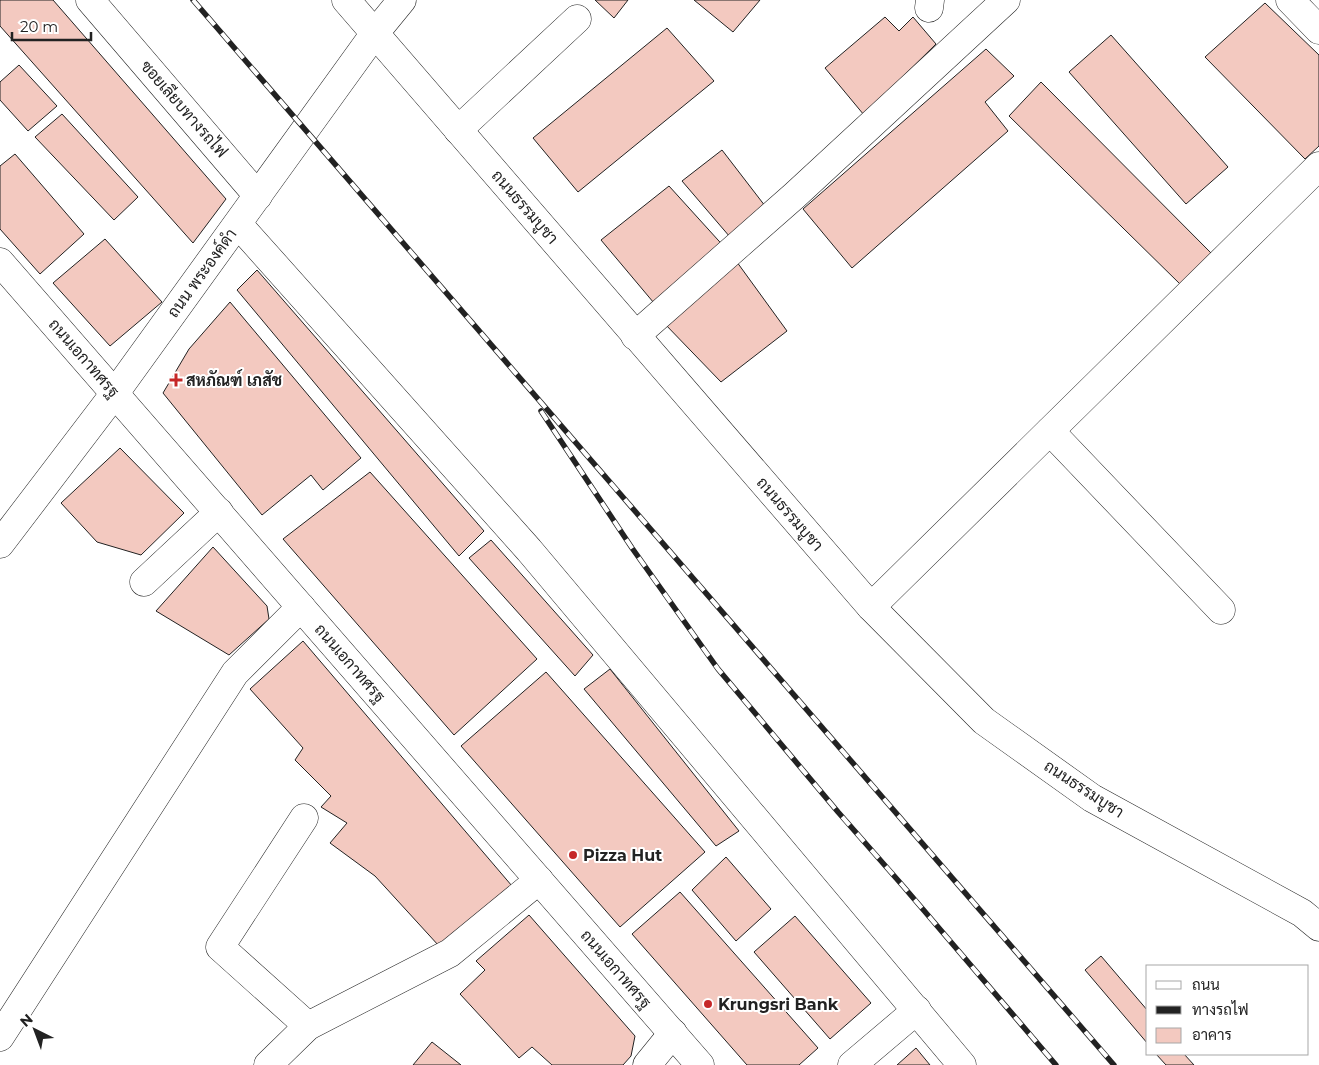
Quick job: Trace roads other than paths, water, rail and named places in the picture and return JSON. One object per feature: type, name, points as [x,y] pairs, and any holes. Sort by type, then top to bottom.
[{"type":"street","name":"ซอยเลียบทางรถไฟ","points":[[90,0],[258,196]]},
{"type":"street","name":"ถนนธรรมบูชา","points":[[346,0],[871,607],[984,722],[1092,798],[1302,913],[1319,927]]},
{"type":"street","name":"ถนน พระองค์ดำ","points":[[0,544],[115,393],[376,33],[402,0]]},
{"type":"street","points":[[635,336],[794,196],[1006,0]]},
{"type":"street","points":[[1290,0],[1319,30]]},
{"type":"street","points":[[458,130],[577,19]]},
{"type":"street","points":[[871,607],[1319,166]]},
{"type":"street","points":[[238,224],[529,550],[962,1065]]},
{"type":"street","name":"ถนนเอกาทศรฐ","points":[[0,262],[700,1065]]},
{"type":"street","points":[[1050,431],[1221,610]]},
{"type":"street","points":[[144,582],[218,512]]},
{"type":"street","points":[[0,1036],[235,673],[301,607]]},
{"type":"street","points":[[304,818],[220,946],[308,1026]]},
{"type":"street","points":[[268,1065],[308,1026],[450,953],[539,880]]},
{"type":"street","points":[[852,1065],[916,1010]]},
{"type":"street","points":[[647,1065],[673,1034]]},
{"type":"railway","points":[[193,0],[1114,1065]]},
{"type":"railway","points":[[541,411],[632,548],[718,669],[838,812],[1056,1065]]},
{"type":"place","name":"สหภัณฑ์ เภสัช","points":[[176,380]]},
{"type":"place","name":"Pizza Hut","points":[[573,855]]},
{"type":"place","name":"Krungsri Bank","points":[[708,1004]]}]
